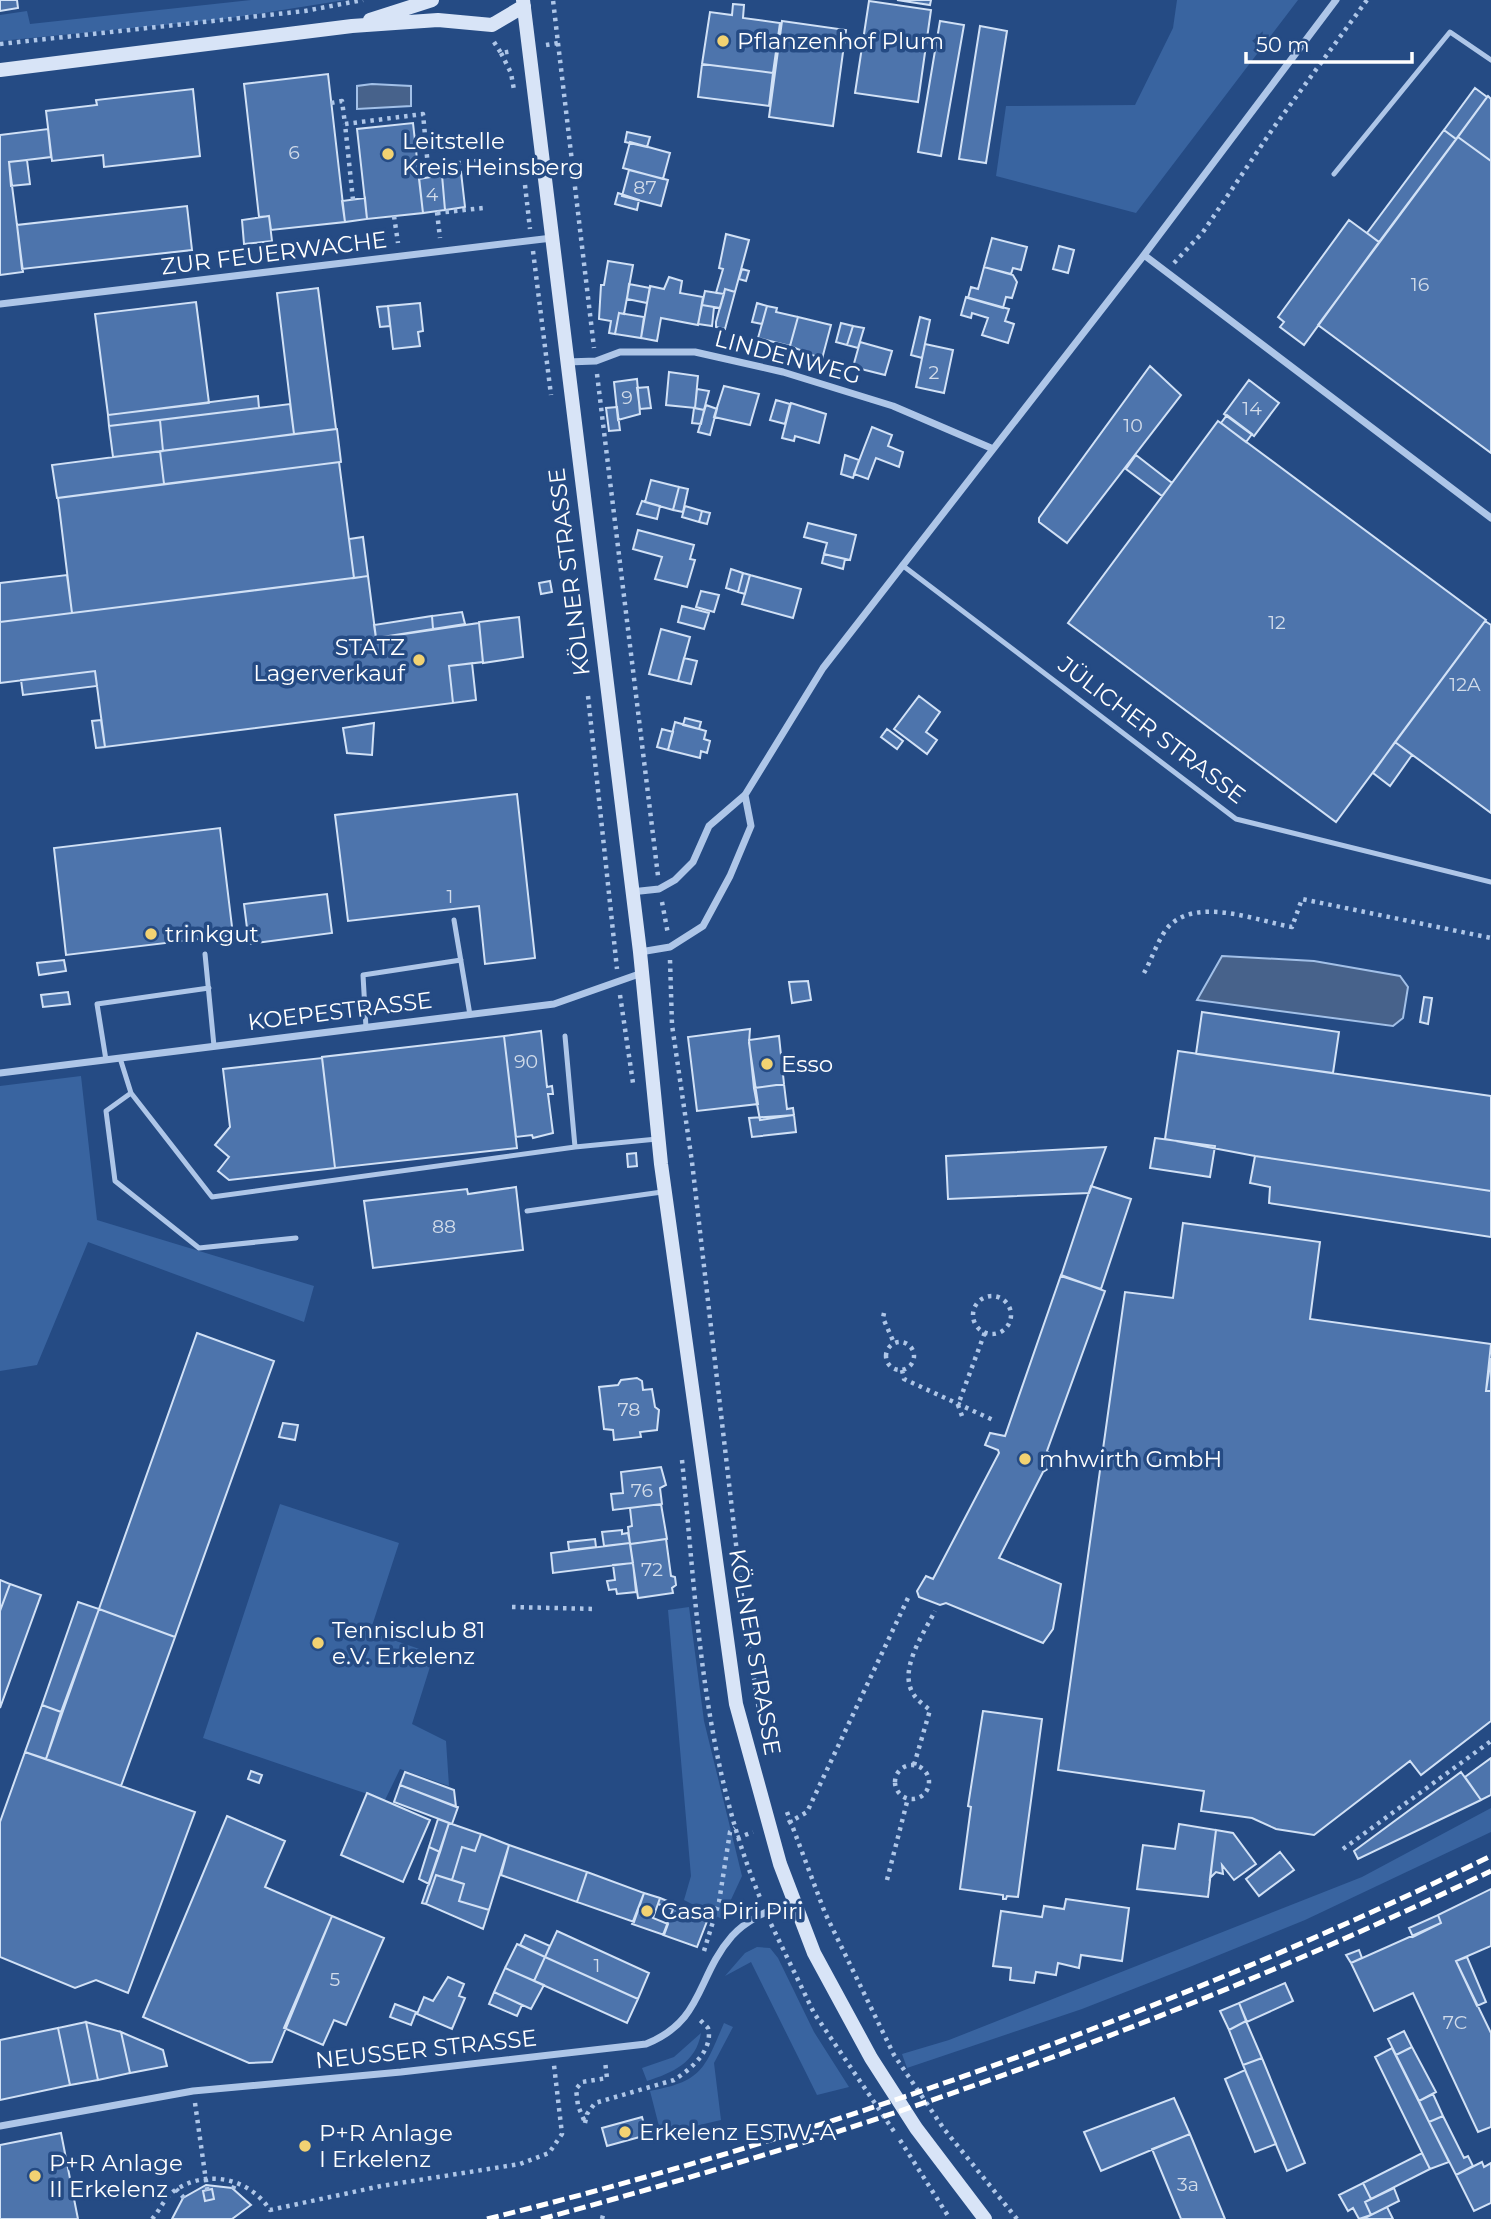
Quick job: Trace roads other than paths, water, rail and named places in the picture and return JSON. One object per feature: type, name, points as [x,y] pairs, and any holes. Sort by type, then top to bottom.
[{"type":"main road","points":[[352,26],[432,0]]},
{"type":"main road","points":[[510,0],[524,3]]},
{"type":"main road","points":[[0,70],[352,26],[438,20],[492,25],[524,3]]},
{"type":"main road","name":"KÖLNER STRASSE","points":[[524,3],[640,952],[658,1139],[736,1704],[768,1828],[792,1901],[851,2024],[916,2128],[982,2217]]},
{"type":"street","points":[[631,892],[659,888],[675,880],[693,862],[709,826],[745,796],[823,668],[1144,255],[1336,0]]},
{"type":"street","name":"ZUR FEUERWACHE","points":[[0,304],[552,238]]},
{"type":"street","points":[[1144,255],[1491,518]]},
{"type":"street","name":"LINDENWEG","points":[[566,362],[596,361],[620,352],[695,352],[783,372],[893,406],[992,448]]},
{"type":"street","points":[[640,952],[670,947],[703,926],[730,876],[751,826],[745,796]]},
{"type":"street","name":"KOEPESTRASSE","points":[[0,1073],[554,1004],[642,973]]},
{"type":"street","name":"NEUSSER STRASSE","points":[[0,2126],[193,2091],[646,2044],[679,2026],[691,2011],[725,1946],[744,1924],[792,1901]]},
{"type":"lane","points":[[1334,174],[1450,32],[1491,60]]},
{"type":"lane","name":"JÜLICHER STRASSE","points":[[902,565],[1236,819],[1491,882]]},
{"type":"lane","name":"KOEPESTRASSE","points":[[454,920],[470,1015]]},
{"type":"lane","points":[[205,954],[214,1046]]},
{"type":"lane","points":[[366,1028],[363,975],[461,960]]},
{"type":"lane","points":[[106,1060],[97,1004],[208,988]]},
{"type":"lane","points":[[565,1036],[575,1147]]},
{"type":"lane","points":[[120,1058],[131,1093],[212,1198],[575,1147],[658,1139]]},
{"type":"lane","points":[[131,1093],[106,1111],[115,1181],[199,1248],[296,1238]]},
{"type":"lane","points":[[527,1211],[665,1192]]},
{"type":"railway","points":[[487,2219],[745,2148],[999,2064],[1248,1966],[1491,1856]]},
{"type":"railway","points":[[541,2219],[786,2148],[1024,2068],[1258,1976],[1491,1871]]},
{"type":"place","name":"Pflanzenhof Plum","points":[[723,41]]},
{"type":"place","name":"Leitstelle Kreis Heinsberg","points":[[388,154]]},
{"type":"place","name":"STATZ Lagerverkauf","points":[[419,660]]},
{"type":"place","name":"trinkgut","points":[[151,934]]},
{"type":"place","name":"Esso","points":[[767,1064]]},
{"type":"place","name":"mhwirth GmbH","points":[[1025,1459]]},
{"type":"place","name":"Tennisclub 81 e.V. Erkelenz","points":[[318,1643]]},
{"type":"place","name":"Casa Piri Piri","points":[[647,1911]]},
{"type":"place","name":"Erkelenz ESTW-A","points":[[625,2132]]},
{"type":"place","name":"P+R Anlage I Erkelenz","points":[[305,2146]]},
{"type":"place","name":"P+R Anlage II Erkelenz","points":[[35,2176]]}]
